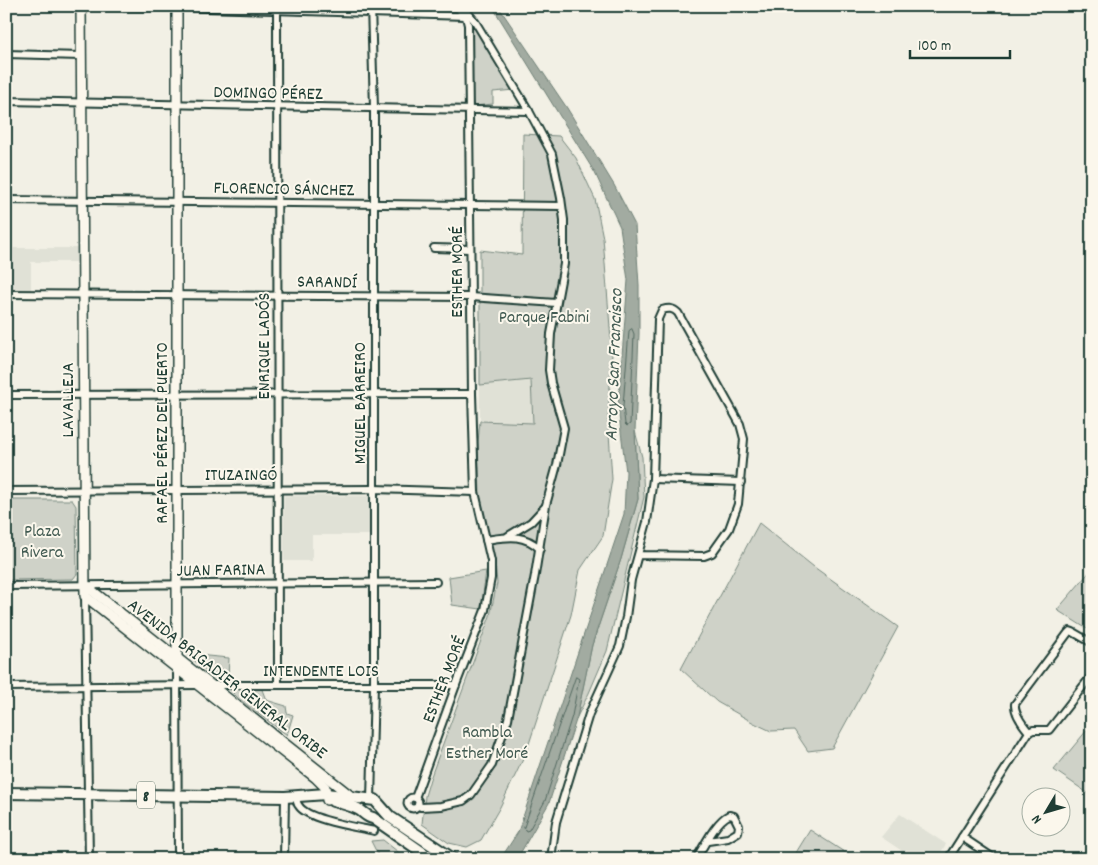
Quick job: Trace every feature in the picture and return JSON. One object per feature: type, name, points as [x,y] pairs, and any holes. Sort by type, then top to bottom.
[{"type":"highway","name":"8","points":[[6,792],[352,797],[375,800],[390,817],[453,859]]},
{"type":"highway","name":"8","points":[[285,797],[296,799],[327,797],[359,809],[432,859]]},
{"type":"highway","points":[[370,800],[364,806],[369,816],[379,815],[381,808]]},
{"type":"main road","name":"LAVALLEJA","points":[[80,6],[85,596]]},
{"type":"main road","name":"RAFAEL PÉREZ DEL PUERTO","points":[[177,7],[177,670]]},
{"type":"main road","name":"AVENIDA BRIGADIER GENERAL ORIBE","points":[[85,585],[301,761],[324,787],[327,797]]},
{"type":"main road","name":"AVENIDA BRIGADIER GENERAL ORIBE","points":[[85,596],[177,670],[352,797]]},
{"type":"street","points":[[75,6],[371,10],[467,15]]},
{"type":"street","points":[[456,6],[467,15]]},
{"type":"street","points":[[463,6],[529,110],[552,154],[562,198],[564,264],[551,334],[549,370],[564,428],[557,465],[546,505],[540,548]]},
{"type":"street","name":"ENRIQUE LADÓS","points":[[277,8],[278,685]]},
{"type":"street","name":"MIGUEL BARREIRO","points":[[370,800],[374,685],[374,108],[371,10]]},
{"type":"street","name":"ESTHER MORÉ","points":[[467,15],[470,297],[475,492],[492,570],[485,610],[415,798],[418,801],[418,806],[421,808],[463,801],[471,795],[492,765],[508,720],[540,548]]},
{"type":"street","points":[[6,54],[81,56]]},
{"type":"street","name":"DOMINGO PÉREZ","points":[[6,101],[177,106],[529,110]]},
{"type":"street","name":"FLORENCIO SÁNCHEZ","points":[[6,200],[562,206]]},
{"type":"street","points":[[434,248],[470,248]]},
{"type":"street","name":"SARANDÍ","points":[[6,294],[470,297],[556,303]]},
{"type":"street","points":[[551,859],[556,822],[589,714],[620,646],[631,580],[638,555],[648,522],[652,479],[658,319],[662,310],[668,308],[678,314],[740,424],[744,439],[741,482],[738,504],[729,529],[712,553],[704,556],[638,555]]},
{"type":"street","points":[[6,395],[472,394]]},
{"type":"street","points":[[652,479],[741,482]]},
{"type":"street","name":"ITUZAINGÓ","points":[[6,491],[374,489],[475,492]]},
{"type":"street","points":[[507,537],[531,522],[546,505]]},
{"type":"street","points":[[486,540],[507,537],[524,538],[532,541],[540,548]]},
{"type":"street","name":"JUAN FARINA","points":[[6,586],[436,582]]},
{"type":"street","name":"LAVALLEJA","points":[[85,596],[89,859]]},
{"type":"street","points":[[1029,732],[1014,709],[1015,704],[1070,631],[1092,643]]},
{"type":"street","name":"RAFAEL PÉREZ DEL PUERTO","points":[[177,670],[178,859]]},
{"type":"street","points":[[948,859],[1029,732],[1033,730],[1048,730],[1092,675]]},
{"type":"street","name":"INTENDENTE LOIS","points":[[6,687],[456,685]]},
{"type":"street","points":[[284,859],[285,797]]},
{"type":"street","points":[[296,799],[299,807],[304,812],[329,822],[374,831]]},
{"type":"street","points":[[696,859],[708,841],[724,818],[729,815],[734,816],[739,826],[738,832],[728,838],[708,841]]},
{"type":"street","points":[[962,837],[995,859]]},
{"type":"street","points":[[1088,859],[1092,854]]},
{"type":"shaded area","points":[[6,248],[77,248],[77,262],[31,262],[31,291],[6,291]]},
{"type":"shaded area","points":[[531,380],[533,423],[480,421],[480,385]]},
{"type":"shaded area","points":[[284,496],[369,496],[369,535],[312,535],[312,561],[284,561]]},
{"type":"shaded area","points":[[900,814],[946,844],[937,859],[914,859],[881,837]]},
{"type":"green space","points":[[471,20],[514,90],[493,92],[493,104],[474,106],[472,100]]},
{"type":"green space","points":[[523,134],[559,136],[576,158],[595,199],[603,238],[612,353],[608,418],[612,479],[603,536],[580,570],[571,615],[526,753],[500,807],[481,840],[467,847],[449,843],[422,824],[425,796],[430,779],[490,616],[497,583],[495,562],[480,495],[478,442],[480,421],[533,423],[531,380],[480,385],[480,250],[522,255]]},
{"type":"green space","points":[[635,431],[642,457],[644,497],[607,651],[577,717],[592,645],[621,559],[638,499]]},
{"type":"green space","name":"Plaza Rivera","points":[[6,500],[72,500],[76,506],[77,574],[73,579],[6,580]]},
{"type":"green space","points":[[759,523],[814,567],[898,627],[832,748],[808,751],[794,730],[771,731],[754,723],[717,702],[681,669]]},
{"type":"green space","points":[[1092,569],[1092,632],[1057,610]]},
{"type":"green space","points":[[486,571],[481,609],[452,605],[449,577]]},
{"type":"green space","points":[[186,654],[229,658],[228,678],[219,681]]},
{"type":"green space","points":[[233,686],[261,687],[266,700],[286,706],[287,713],[293,715],[287,735],[240,700],[231,691]]},
{"type":"green space","points":[[1092,724],[1092,796],[1054,770]]},
{"type":"green space","points":[[810,830],[855,859],[792,859]]},
{"type":"green space","points":[[383,840],[407,859],[380,859],[371,841]]},
{"type":"water","name":"Arroyo San Francisco","points":[[492,6],[498,6],[567,108],[614,185],[635,225],[639,285],[635,431],[638,499],[621,559],[592,645],[577,717],[549,803],[517,859],[498,859],[503,855],[518,832],[624,514],[626,472],[618,407],[628,280],[620,227],[595,173]]},
{"type":"park label","name":"Parque Fabini","points":[[544,316]]},
{"type":"park label","name":"Rambla Esther Moré","points":[[487,741]]}]
